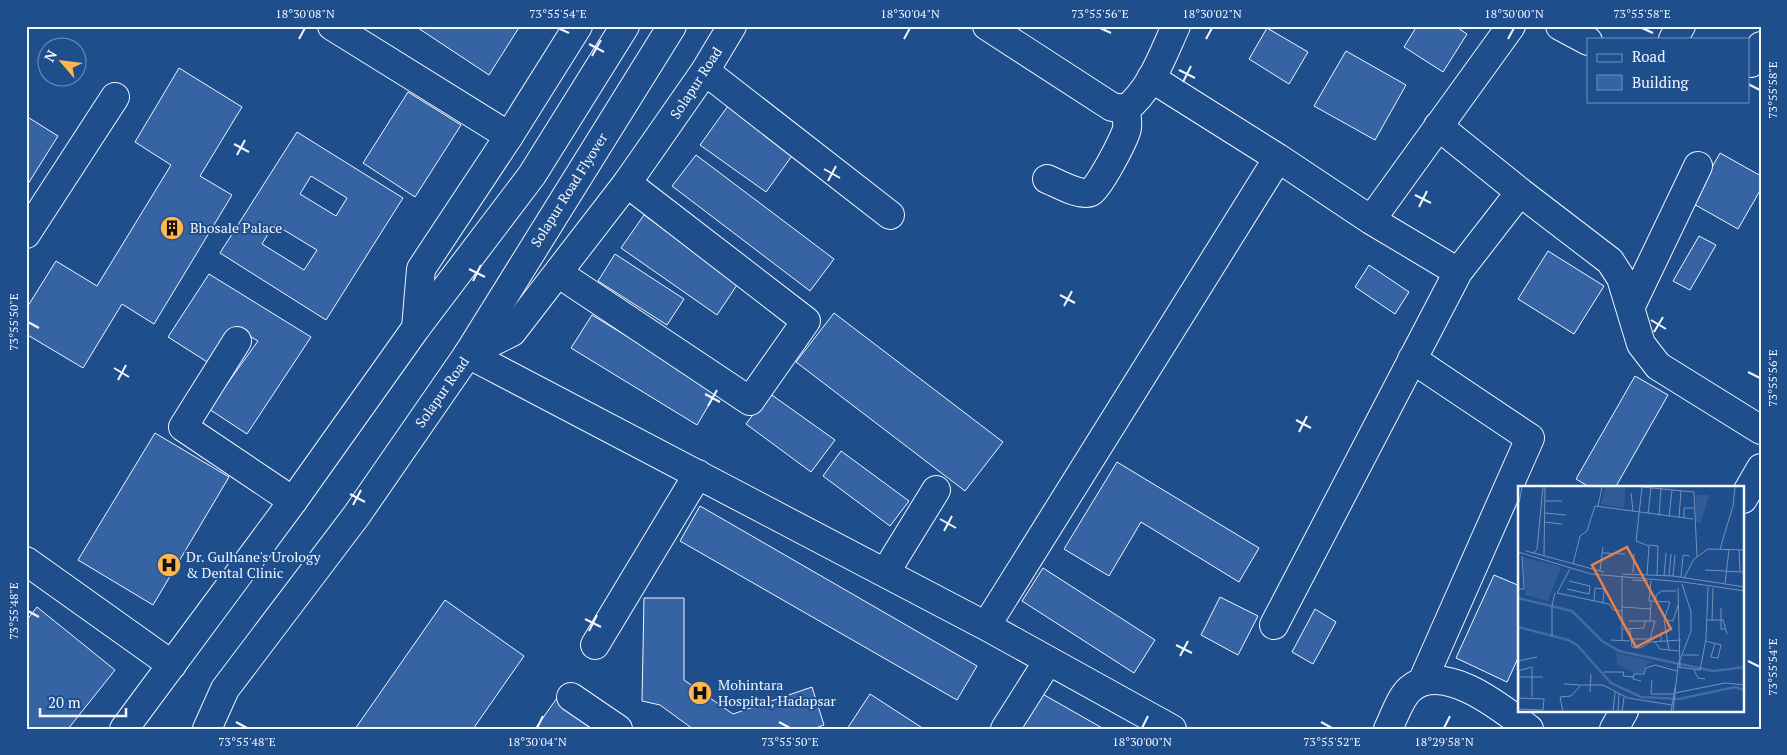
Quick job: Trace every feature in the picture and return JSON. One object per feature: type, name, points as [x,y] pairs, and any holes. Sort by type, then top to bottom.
[{"type":"main road","points":[[332,26],[509,136]]},
{"type":"main road","points":[[416,328],[421,269],[509,136],[578,26]]},
{"type":"main road","points":[[124,729],[294,501],[416,328],[532,175],[624,26]]},
{"type":"main road","name":"Solapur Road Flyover","points":[[468,354],[672,26]]},
{"type":"main road","name":"Solapur Road","points":[[207,729],[225,689],[356,516],[468,354],[512,332],[627,183],[705,71],[732,26]]},
{"type":"main road","points":[[987,26],[1112,107],[1126,109],[1136,101],[1151,78],[1176,26]]},
{"type":"main road","points":[[1371,220],[1511,26]]},
{"type":"main road","points":[[1674,38],[1682,26]]},
{"type":"main road","points":[[705,71],[890,215]]},
{"type":"main road","points":[[1151,78],[1278,158],[1371,220],[1458,272]]},
{"type":"main road","points":[[26,234],[115,98]]},
{"type":"main road","points":[[1047,179],[1082,194],[1091,192],[1098,186],[1128,128],[1126,109]]},
{"type":"main road","points":[[1438,126],[1610,261],[1622,278],[1642,344],[1658,366],[1761,430]]},
{"type":"main road","points":[[986,626],[1278,158]]},
{"type":"main road","points":[[1631,306],[1698,166]]},
{"type":"main road","points":[[558,273],[750,401],[806,321],[627,183]]},
{"type":"main road","points":[[1274,625],[1458,272],[1520,192]]},
{"type":"main road","points":[[237,341],[183,426],[294,501]]},
{"type":"main road","points":[[468,354],[986,626],[1172,729]]},
{"type":"main road","points":[[1412,359],[1530,438],[1422,682]]},
{"type":"main road","points":[[1744,497],[1761,468]]},
{"type":"main road","points":[[595,646],[698,474]]},
{"type":"main road","points":[[885,573],[936,490]]},
{"type":"main road","points":[[26,562],[172,665]]},
{"type":"main road","points":[[1005,729],[1048,661]]},
{"type":"main road","points":[[1388,729],[1410,689],[1422,682],[1440,679],[1483,697],[1529,729]]},
{"type":"main road","points":[[194,729],[225,689]]},
{"type":"main road","points":[[571,698],[618,729]]},
{"type":"main road","points":[[1614,729],[1623,712]]},
{"type":"building","points":[[415,26],[520,26],[489,75]]},
{"type":"building","points":[[1417,26],[1455,26],[1467,34],[1443,72],[1404,47]]},
{"type":"building","points":[[1267,28],[1308,52],[1289,84],[1249,59]]},
{"type":"building","points":[[1346,51],[1406,85],[1375,140],[1314,106]]},
{"type":"building","name":"Bhosale Palace","points":[[179,68],[242,107],[200,176],[232,195],[154,324],[122,304],[83,368],[26,334],[26,309],[56,261],[97,286],[171,165],[135,142]]},
{"type":"building","points":[[408,92],[461,125],[415,197],[363,163]]},
{"type":"building","points":[[728,106],[794,153],[766,192],[700,145]]},
{"type":"building","points":[[26,116],[58,136],[26,187]]},
{"type":"building","points":[[297,132],[403,198],[326,320],[220,253]],"holes":[[[311,176],[347,198],[336,216],[300,194]],[[274,224],[317,250],[304,270],[262,244]]]},
{"type":"building","points":[[1720,153],[1761,176],[1761,189],[1738,229],[1692,203]]},
{"type":"building","points":[[696,155],[834,259],[810,291],[672,186]]},
{"type":"building","points":[[644,215],[739,282],[717,315],[621,248]]},
{"type":"building","points":[[1699,236],[1716,245],[1690,290],[1673,281]]},
{"type":"building","points":[[1548,251],[1604,286],[1574,334],[1518,299]]},
{"type":"building","points":[[615,254],[684,299],[667,325],[598,281]]},
{"type":"building","points":[[1369,265],[1409,292],[1395,314],[1355,287]]},
{"type":"building","points":[[209,274],[311,337],[247,434],[209,409],[258,341],[236,328],[212,365],[168,337]]},
{"type":"building","points":[[834,313],[1003,442],[965,491],[796,362]]},
{"type":"building","points":[[592,315],[717,391],[697,425],[571,348]]},
{"type":"building","points":[[1635,376],[1668,395],[1616,486],[1588,486],[1576,479]]},
{"type":"building","points":[[769,393],[835,440],[811,472],[746,424]]},
{"type":"building","points":[[155,433],[229,477],[153,605],[78,560]]},
{"type":"building","points":[[841,451],[909,501],[890,526],[823,476]]},
{"type":"building","points":[[1117,462],[1259,548],[1239,582],[1141,522],[1109,576],[1064,549]]},
{"type":"building","points":[[700,506],[977,666],[957,700],[680,541]]},
{"type":"building","points":[[1043,568],[1155,640],[1134,673],[1022,601]]},
{"type":"building","points":[[1494,575],[1518,585],[1518,658],[1507,682],[1456,658]]},
{"type":"building","points":[[1220,597],[1258,616],[1238,655],[1201,635]]},
{"type":"building","points":[[644,598],[684,598],[684,680],[733,714],[812,687],[824,725],[813,729],[693,729],[660,705],[642,701]]},
{"type":"building","points":[[445,600],[524,656],[473,729],[355,729]]},
{"type":"building","points":[[37,607],[115,670],[68,729],[26,729],[26,621]]},
{"type":"building","points":[[1315,609],[1336,622],[1313,664],[1292,652]]},
{"type":"building","points":[[1032,688],[1104,729],[1009,729]]},
{"type":"building","points":[[870,694],[924,729],[847,729]]},
{"type":"building","points":[[557,698],[600,729],[535,729]]},
{"type":"place","name":"Bhosale Palace","points":[[172,228]]},
{"type":"place","name":"Dr. Gulhane's Urology & Dental Clinic","points":[[169,565]]},
{"type":"place","name":"Mohintara Hospital, Hadapsar","points":[[700,693]]}]
